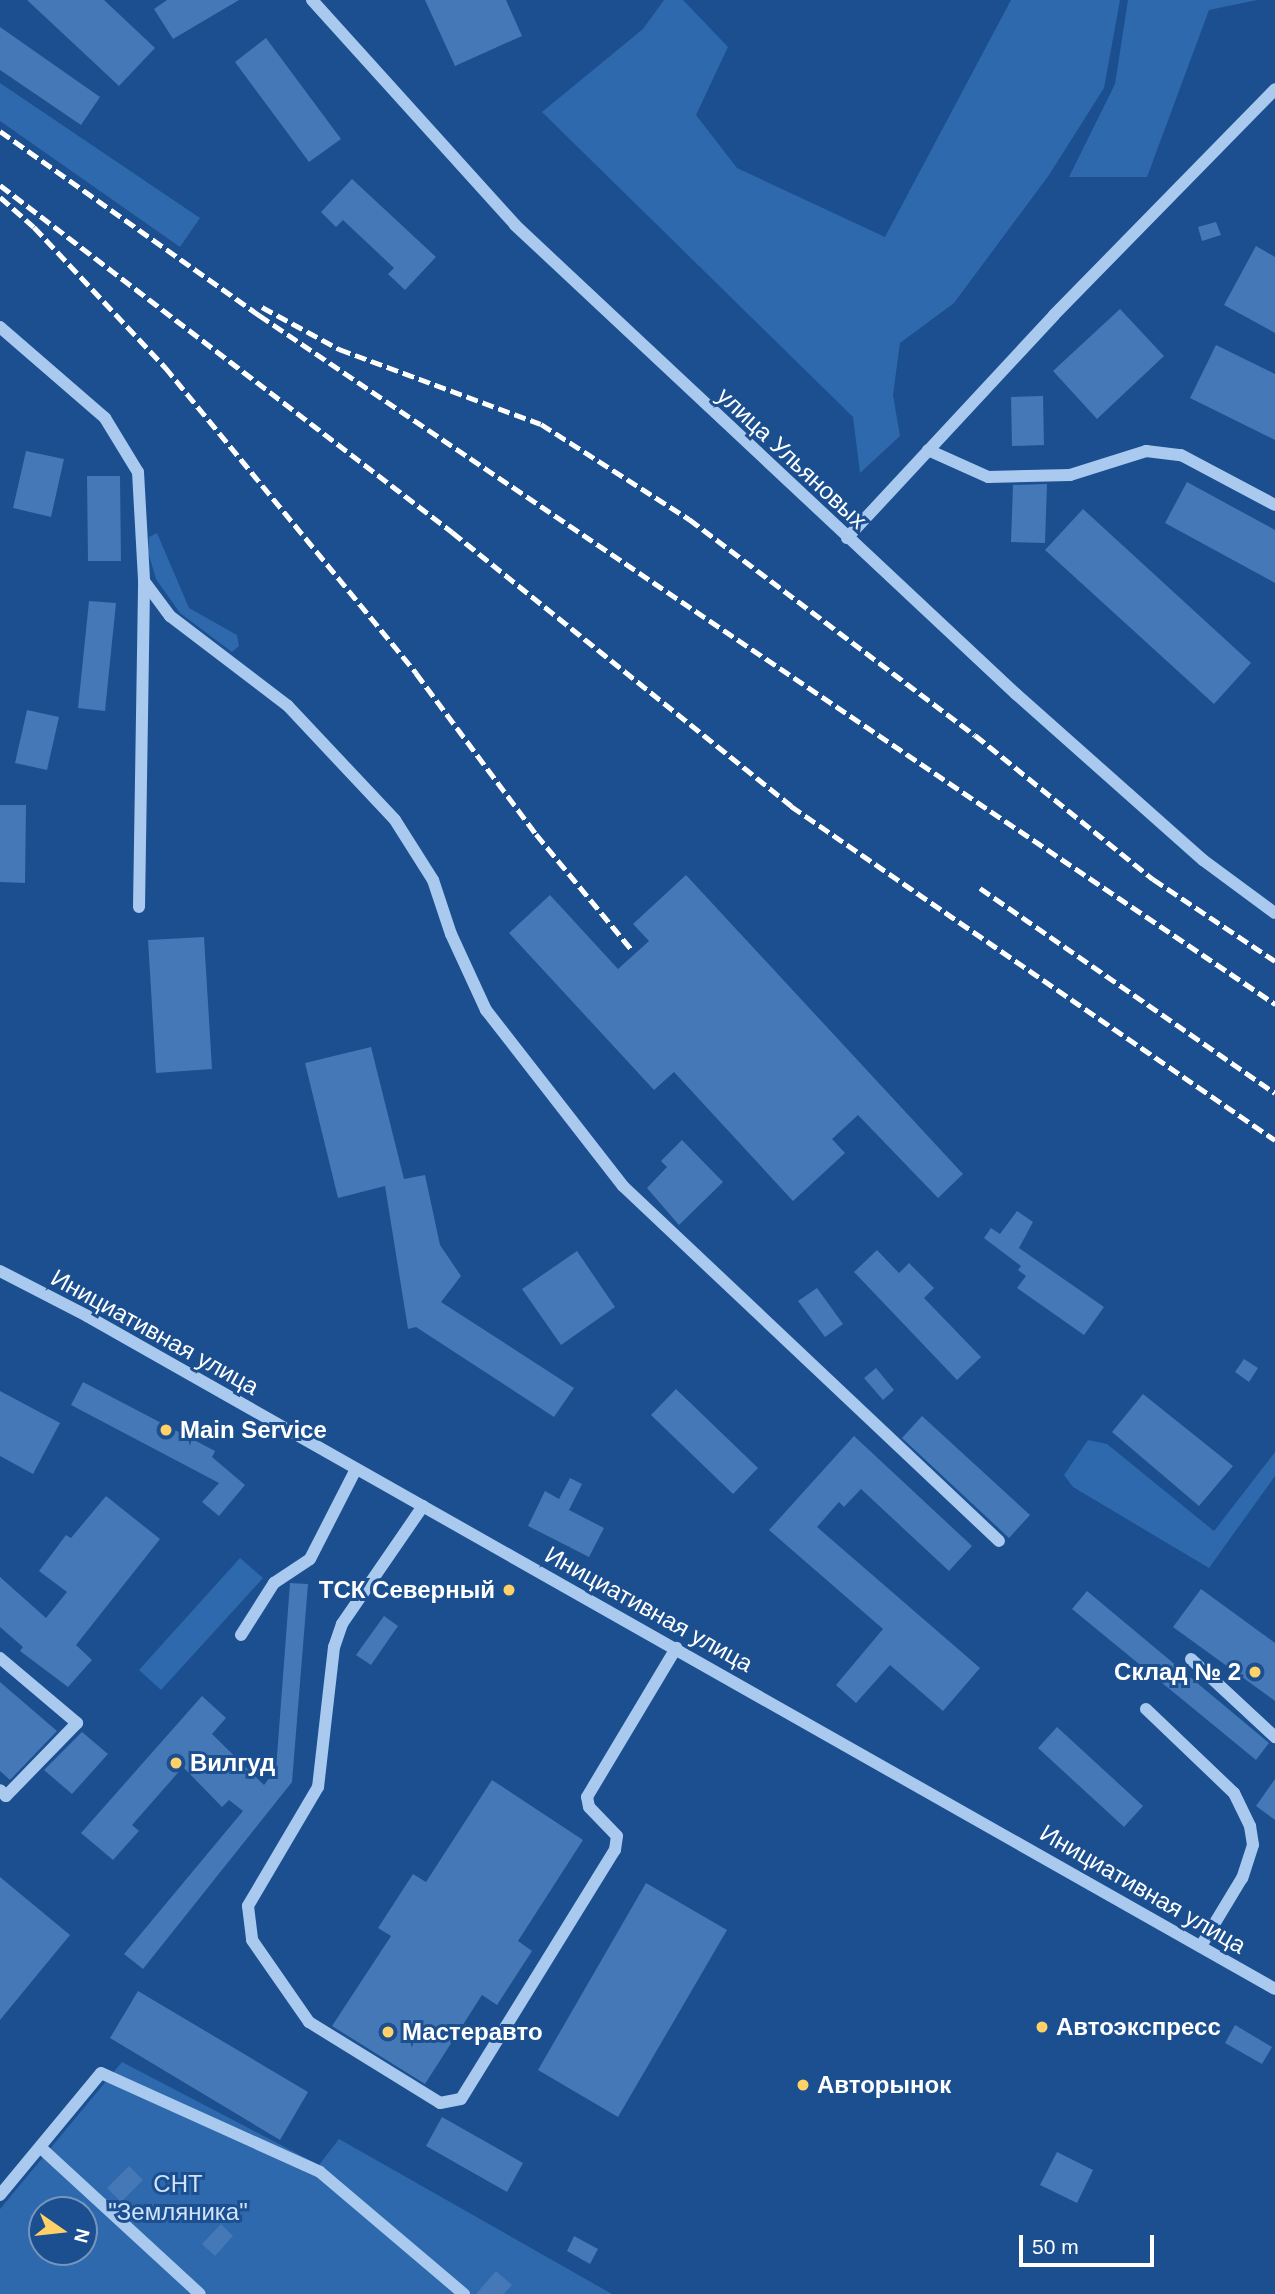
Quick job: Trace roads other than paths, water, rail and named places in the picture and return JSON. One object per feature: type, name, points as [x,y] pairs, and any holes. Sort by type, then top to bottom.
[{"type":"street","name":"улица Ульяновых","points":[[312,0],[515,225],[847,538],[1203,860],[1275,913]]},
{"type":"street","points":[[847,538],[1275,89]]},
{"type":"street","points":[[0,327],[105,418],[138,472],[144,581],[139,907]]},
{"type":"street","points":[[929,450],[988,477],[1070,475],[1146,451],[1181,454],[1275,505]]},
{"type":"street","points":[[144,581],[170,616],[288,706],[395,820],[433,880],[451,934],[486,1010],[623,1186],[999,1541]]},
{"type":"street","name":"Инициативная улица","points":[[0,1271],[676,1648],[1200,1947],[1274,1985]]},
{"type":"street","points":[[241,1635],[274,1583],[310,1559],[356,1469]]},
{"type":"street","points":[[423,1506],[342,1624],[334,1647],[318,1787],[248,1906],[252,1940],[309,2022],[440,2103],[461,2099],[615,1850],[617,1836],[589,1807],[587,1797],[676,1648]]},
{"type":"street","points":[[0,1657],[77,1723],[6,1796],[0,1790]]},
{"type":"street","points":[[1191,1659],[1275,1737]]},
{"type":"street","points":[[1146,1709],[1234,1793],[1250,1826],[1253,1845],[1242,1878],[1200,1947]]},
{"type":"street","points":[[0,2195],[101,2073],[320,2172],[464,2294]]},
{"type":"street","points":[[40,2147],[200,2294]]},
{"type":"railway","points":[[0,131],[259,315],[1275,1004]]},
{"type":"railway","points":[[0,185],[452,532],[791,806],[1275,1140]]},
{"type":"railway","points":[[0,197],[34,227],[165,367],[416,673],[536,834],[631,949]]},
{"type":"railway","points":[[262,307],[339,349],[541,424],[689,519],[975,735],[1153,879],[1275,961]]},
{"type":"railway","points":[[980,888],[1275,1093]]},
{"type":"place","name":"Main Service","points":[[166,1430]]},
{"type":"place","name":"ТСК Северный","points":[[509,1590]]},
{"type":"place","name":"Склад № 2","points":[[1255,1672]]},
{"type":"place","name":"Вилгуд","points":[[176,1763]]},
{"type":"place","name":"Автоэкспресс","points":[[1042,2027]]},
{"type":"place","name":"Мастеравто","points":[[388,2032]]},
{"type":"place","name":"Авторынок","points":[[803,2085]]},
{"type":"park label","name":"СНТ \"Земляника\"","points":[[178,2198]]}]
